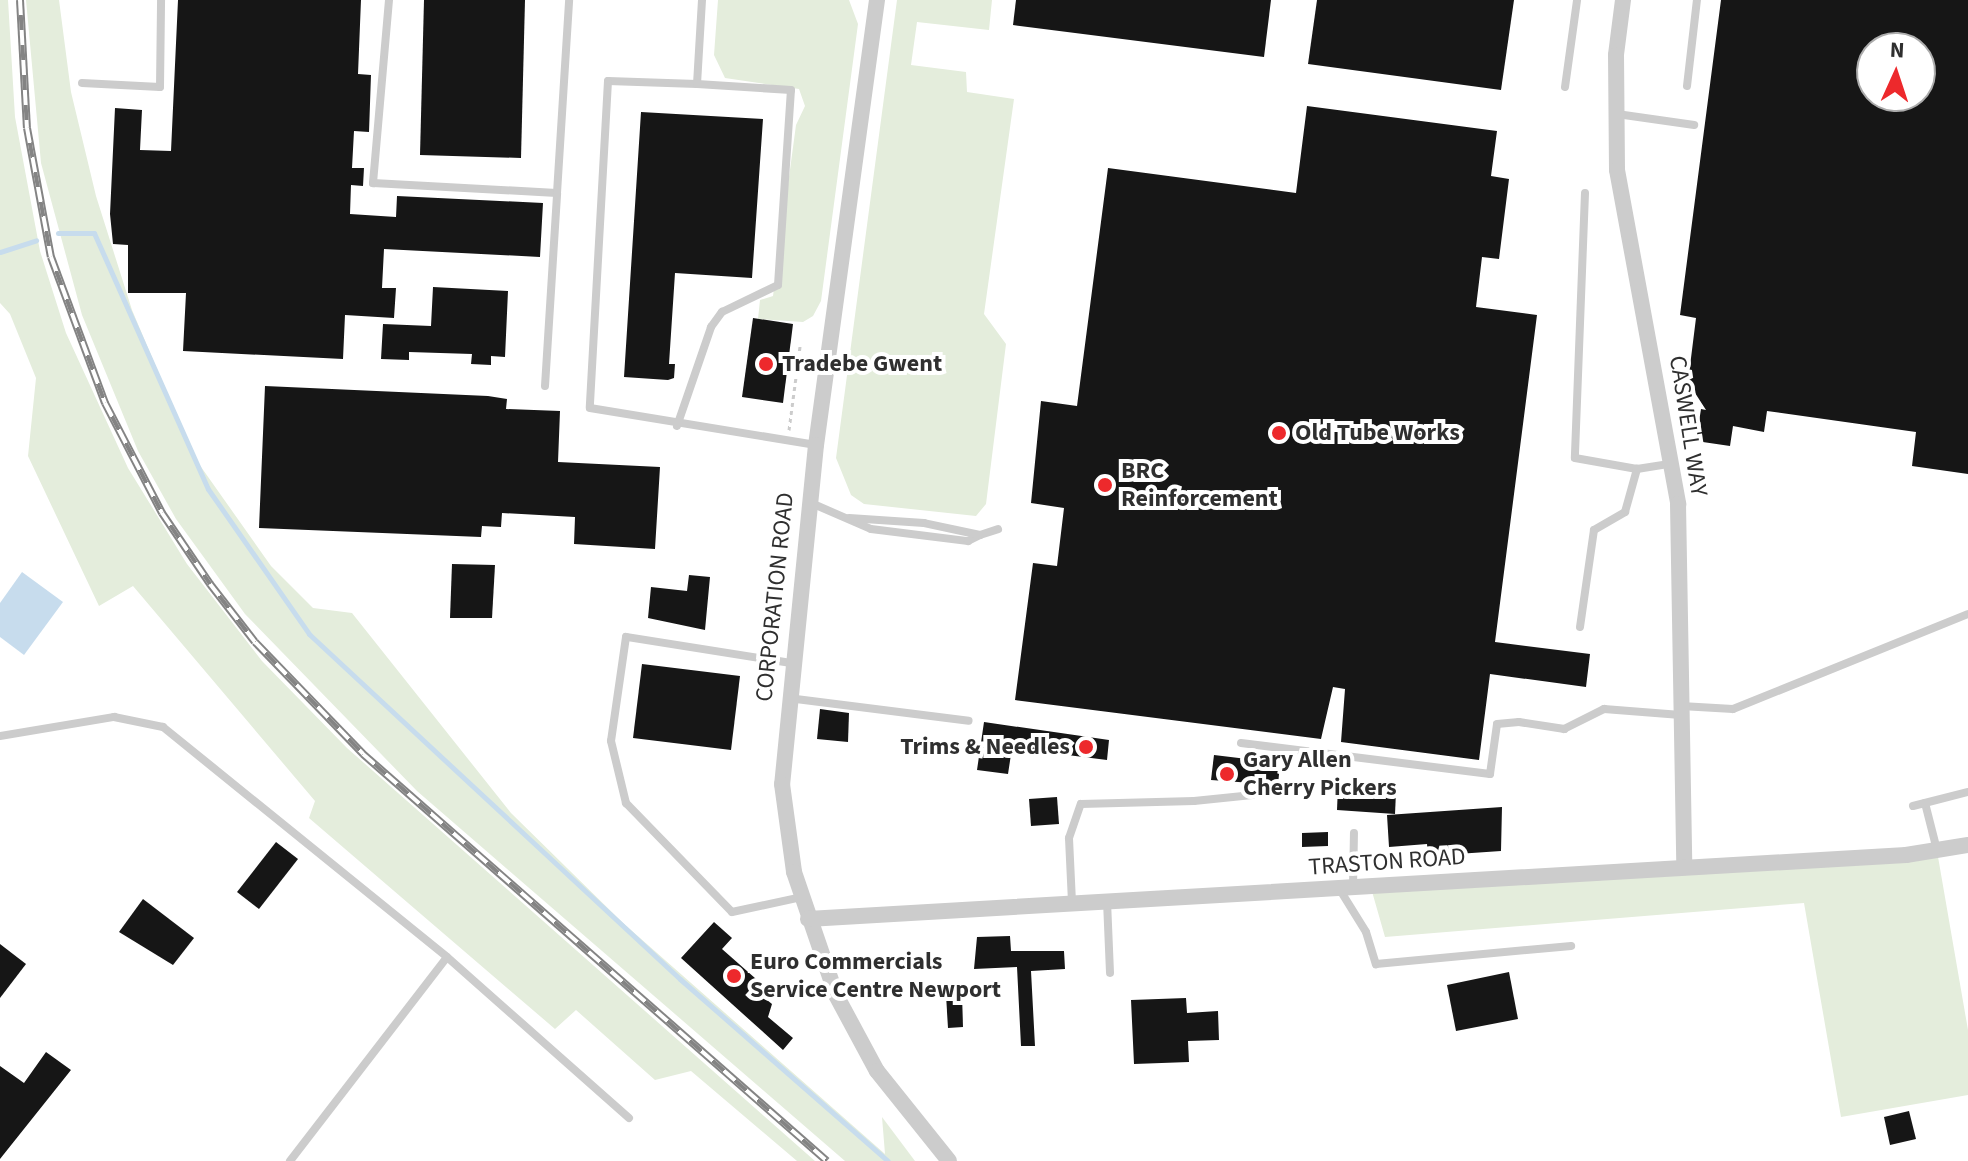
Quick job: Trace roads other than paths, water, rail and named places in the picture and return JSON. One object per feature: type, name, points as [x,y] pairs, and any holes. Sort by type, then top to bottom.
[{"type":"street","name":"CORPORATION ROAD","points":[[877,0],[816,445],[787,698],[782,784],[802,897],[836,995],[877,1071],[949,1161]]},
{"type":"street","name":"CASWELL WAY","points":[[1623,0],[1617,114],[1626,238],[1674,463],[1684,864]]},
{"type":"street","name":"TRASTON ROAD","points":[[808,919],[1107,900],[1346,890],[1684,864],[1937,851],[1968,845]]},
{"type":"lane","points":[[82,83],[160,87],[161,0]]},
{"type":"lane","points":[[389,0],[373,183],[557,193]]},
{"type":"lane","points":[[545,386],[569,0]]},
{"type":"lane","points":[[697,84],[702,0]]},
{"type":"lane","points":[[1565,87],[1577,0]]},
{"type":"lane","points":[[1687,86],[1697,0]]},
{"type":"lane","points":[[677,426],[711,327],[722,312],[778,285],[791,90],[608,81],[590,408],[677,426],[816,445]]},
{"type":"lane","points":[[1617,114],[1694,125]]},
{"type":"lane","points":[[1585,193],[1575,458],[1637,469],[1674,463]]},
{"type":"lane","points":[[1580,627],[1594,530],[1625,512],[1637,469]]},
{"type":"lane","points":[[810,503],[849,518],[924,523],[980,535],[998,529]]},
{"type":"lane","points":[[1241,743],[1490,774],[1497,724],[1519,722],[1564,729],[1604,709],[1733,709],[1968,614]]},
{"type":"lane","points":[[791,663],[626,637],[611,741],[626,803],[732,912],[802,897]]},
{"type":"lane","points":[[787,698],[969,721]]},
{"type":"lane","points":[[0,736],[114,717],[163,727],[447,957],[629,1118]]},
{"type":"lane","points":[[1072,902],[1069,838],[1081,804],[1194,801],[1302,790]]},
{"type":"lane","points":[[1913,806],[1968,792]]},
{"type":"lane","points":[[1925,803],[1937,851]]},
{"type":"lane","points":[[1354,833],[1346,890],[1366,932],[1376,964],[1571,946]]},
{"type":"lane","points":[[1107,900],[1110,973]]},
{"type":"lane","points":[[290,1161],[447,957]]},
{"type":"lane","points":[[836,995],[886,986]]},
{"type":"water","points":[[22,572],[63,602],[24,655],[0,637],[0,603]]},
{"type":"waterway","points":[[58,233],[94,233],[208,489],[309,634],[680,979],[888,1161]]},
{"type":"waterway","points":[[0,252],[36,240]]},
{"type":"railway","points":[[20,0],[27,128],[51,257],[105,403],[162,513],[210,584],[255,642],[363,754],[827,1161]]},
{"type":"place","name":"Tradebe Gwent","points":[[766,364]]},
{"type":"place","name":"Old Tube Works","points":[[1279,433]]},
{"type":"place","name":"BRC Reinforcement","points":[[1105,485]]},
{"type":"place","name":"Trims & Needles","points":[[1086,747]]},
{"type":"place","name":"Gary Allen Cherry Pickers","points":[[1227,774]]},
{"type":"place","name":"Euro Commercials Service Centre Newport","points":[[734,976]]}]
